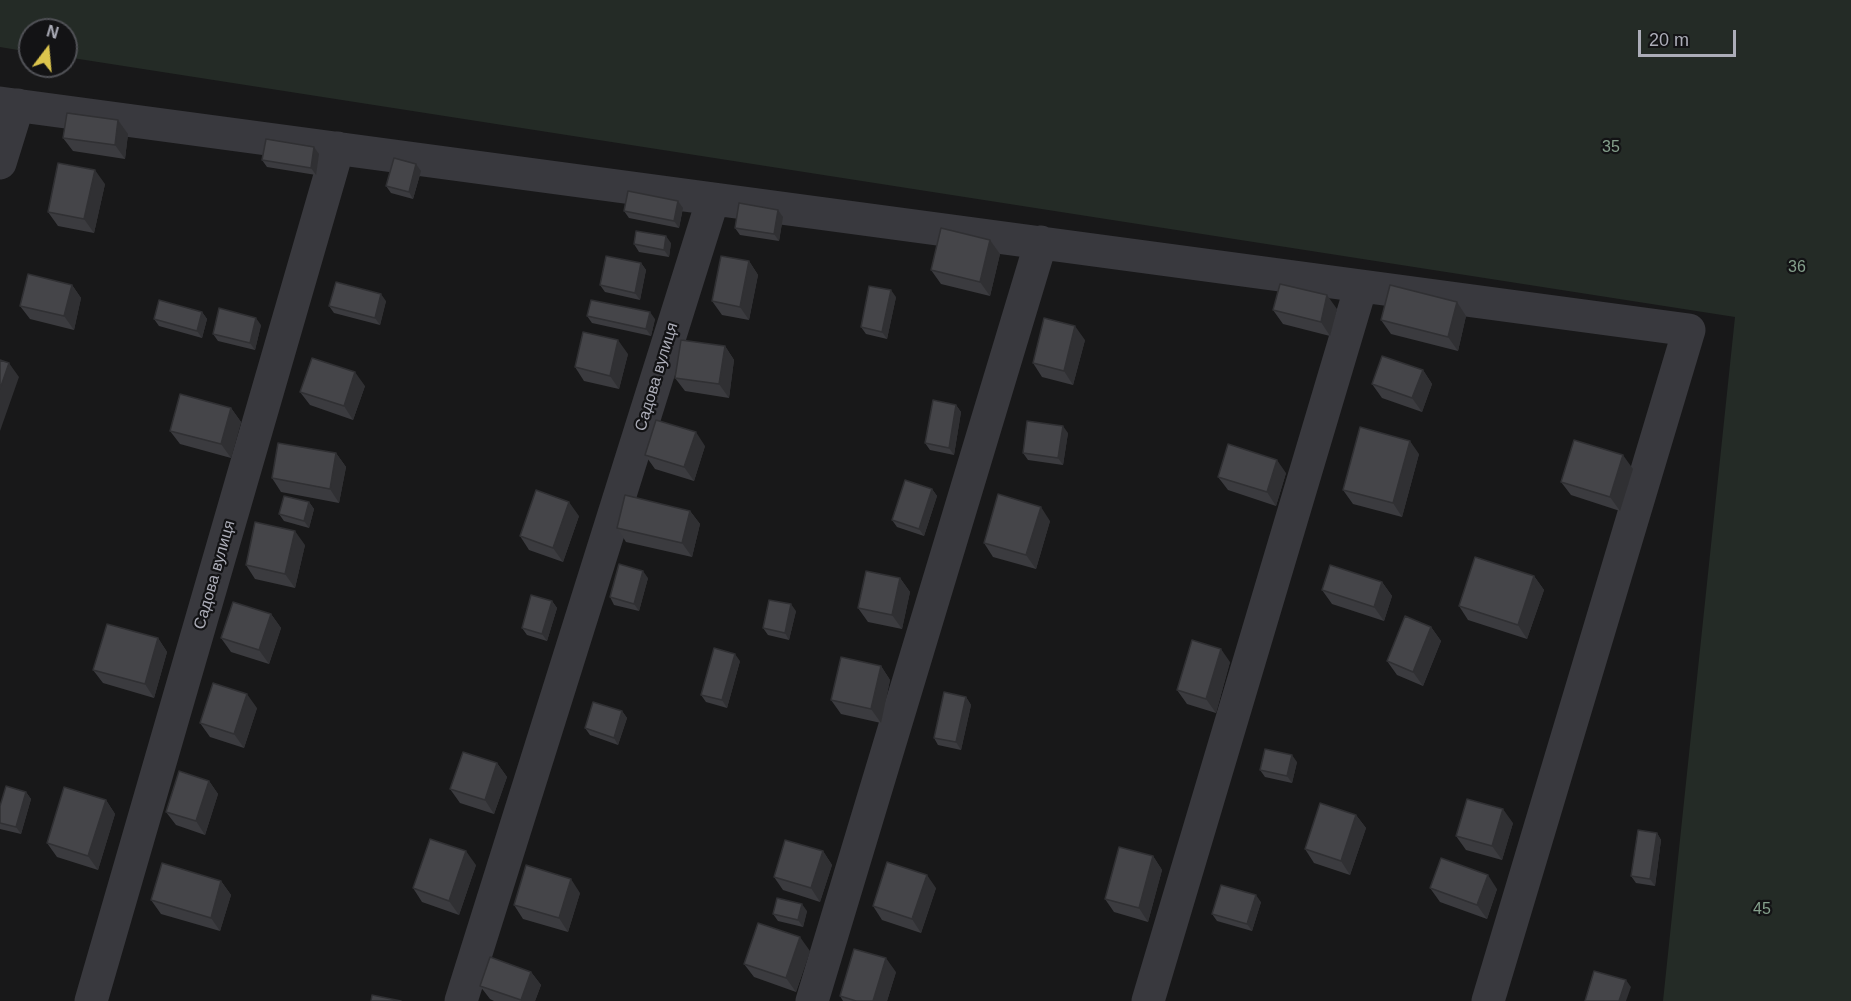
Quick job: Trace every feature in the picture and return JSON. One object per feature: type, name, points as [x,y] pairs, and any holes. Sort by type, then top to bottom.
[{"type":"street","points":[[0,163],[9,104],[1689,330],[1488,1001]]},
{"type":"street","name":"Садова вулиця","points":[[91,1001],[338,148]]},
{"type":"street","name":"Садова вулиця","points":[[461,1001],[713,199]]},
{"type":"street","points":[[812,1001],[1041,242]]},
{"type":"street","points":[[1148,1001],[1361,285]]},
{"type":"green space","name":"35","points":[[0,0],[1851,0],[1851,1001],[1663,1001],[1735,317],[78,59],[78,18],[18,18],[18,50],[0,47]]},
{"type":"building","points":[[67,113],[118,120],[115,145],[63,138]]},
{"type":"building","points":[[266,139],[314,147],[311,168],[262,160]]},
{"type":"building","points":[[394,158],[416,164],[409,192],[386,186]]},
{"type":"building","points":[[58,163],[95,170],[84,219],[48,212]]},
{"type":"building","points":[[628,191],[678,201],[674,221],[624,211]]},
{"type":"building","points":[[739,203],[778,210],[774,234],[735,228]]},
{"type":"building","points":[[941,228],[990,240],[980,282],[931,270]]},
{"type":"building","points":[[636,231],[666,236],[664,250],[634,244]]},
{"type":"building","points":[[606,256],[641,263],[635,293],[600,285]]},
{"type":"building","points":[[721,256],[749,261],[740,307],[712,301]]},
{"type":"building","points":[[28,274],[72,285],[64,316],[20,306]]},
{"type":"building","points":[[336,282],[381,294],[375,318],[329,306]]},
{"type":"building","points":[[1280,284],[1327,295],[1321,322],[1273,310]]},
{"type":"building","points":[[1390,285],[1457,302],[1448,337],[1381,320]]},
{"type":"building","points":[[869,286],[891,290],[882,332],[861,327]]},
{"type":"building","points":[[159,300],[202,312],[197,331],[154,319]]},
{"type":"building","points":[[591,300],[650,312],[646,329],[587,316]]},
{"type":"building","points":[[219,308],[256,318],[250,343],[213,334]]},
{"type":"building","points":[[1044,318],[1075,326],[1064,371],[1033,363]]},
{"type":"building","points":[[583,332],[618,340],[610,376],[575,367]]},
{"type":"building","points":[[681,340],[725,346],[719,384],[675,378]]},
{"type":"building","points":[[1382,356],[1423,370],[1412,398],[1372,384]]},
{"type":"building","points":[[312,358],[355,372],[344,406],[300,392]]},
{"type":"building","points":[[0,360],[9,363],[0,389]]},
{"type":"building","points":[[180,394],[231,408],[221,444],[170,431]]},
{"type":"building","points":[[933,400],[956,405],[949,448],[925,443]]},
{"type":"building","points":[[656,420],[696,432],[684,467],[645,455]]},
{"type":"building","points":[[1027,421],[1063,426],[1058,458],[1023,453]]},
{"type":"building","points":[[1360,427],[1410,441],[1393,503],[1343,490]]},
{"type":"building","points":[[1574,440],[1623,455],[1610,497],[1561,482]]},
{"type":"building","points":[[278,443],[336,453],[330,489],[272,478]]},
{"type":"building","points":[[1228,444],[1277,460],[1267,492],[1218,477]]},
{"type":"building","points":[[905,480],[932,489],[919,529],[892,520]]},
{"type":"building","points":[[536,490],[569,502],[553,548],[520,536]]},
{"type":"building","points":[[998,494],[1041,507],[1026,555],[984,543]]},
{"type":"building","points":[[625,495],[690,511],[682,543],[617,528]]},
{"type":"building","points":[[284,496],[309,502],[304,521],[279,514]]},
{"type":"building","points":[[255,522],[295,531],[285,574],[246,565]]},
{"type":"building","points":[[1475,557],[1534,576],[1518,625],[1459,606]]},
{"type":"building","points":[[619,564],[643,571],[634,604],[610,597]]},
{"type":"building","points":[[1330,565],[1382,582],[1374,607],[1322,590]]},
{"type":"building","points":[[866,571],[900,578],[892,615],[858,608]]},
{"type":"building","points":[[531,595],[552,601],[542,634],[522,628]]},
{"type":"building","points":[[769,600],[791,604],[785,633],[763,628]]},
{"type":"building","points":[[233,602],[271,614],[259,650],[221,638]]},
{"type":"building","points":[[1405,616],[1431,627],[1413,672],[1387,661]]},
{"type":"building","points":[[107,624],[158,638],[145,684],[93,670]]},
{"type":"building","points":[[1192,640],[1221,649],[1206,699],[1177,690]]},
{"type":"building","points":[[714,648],[735,654],[722,700],[701,695]]},
{"type":"building","points":[[841,657],[881,666],[871,709],[831,700]]},
{"type":"building","points":[[213,683],[247,694],[234,734],[200,723]]},
{"type":"building","points":[[944,692],[966,697],[956,742],[934,738]]},
{"type":"building","points":[[593,702],[622,711],[614,738],[585,728]]},
{"type":"building","points":[[1265,749],[1292,755],[1287,776],[1260,770]]},
{"type":"building","points":[[463,752],[497,763],[485,800],[450,789]]},
{"type":"building","points":[[179,771],[209,781],[196,821],[166,812]]},
{"type":"building","points":[[6,786],[26,792],[16,827],[0,823],[0,806]]},
{"type":"building","points":[[64,787],[106,800],[88,856],[47,843]]},
{"type":"building","points":[[1467,799],[1503,809],[1492,846],[1456,836]]},
{"type":"building","points":[[1320,803],[1356,815],[1341,861],[1305,849]]},
{"type":"building","points":[[1638,830],[1657,833],[1650,879],[1631,876]]},
{"type":"building","points":[[430,839],[466,851],[449,901],[413,888]]},
{"type":"building","points":[[785,840],[823,851],[811,888],[774,877]]},
{"type":"building","points":[[1119,847],[1153,856],[1139,908],[1105,899]]},
{"type":"building","points":[[1441,858],[1488,875],[1477,905],[1430,888]]},
{"type":"building","points":[[887,862],[927,875],[912,919],[873,906]]},
{"type":"building","points":[[162,863],[221,881],[211,918],[151,900]]},
{"type":"building","points":[[526,865],[571,879],[559,918],[514,905]]},
{"type":"building","points":[[1221,885],[1256,895],[1247,924],[1212,914]]},
{"type":"building","points":[[777,898],[802,904],[798,920],[773,914]]},
{"type":"building","points":[[758,923],[800,937],[786,978],[744,964]]},
{"type":"building","points":[[854,949],[886,958],[873,1001],[856,1001],[840,996]]},
{"type":"building","points":[[490,957],[531,972],[521,1000],[480,986]]},
{"type":"building","points":[[1594,971],[1626,980],[1619,1001],[1585,1001]]},
{"type":"building","points":[[372,995],[401,1001],[371,1001]]},
{"type":"park label","name":"36","points":[[1797,268]]},
{"type":"park label","name":"45","points":[[1762,910]]}]
